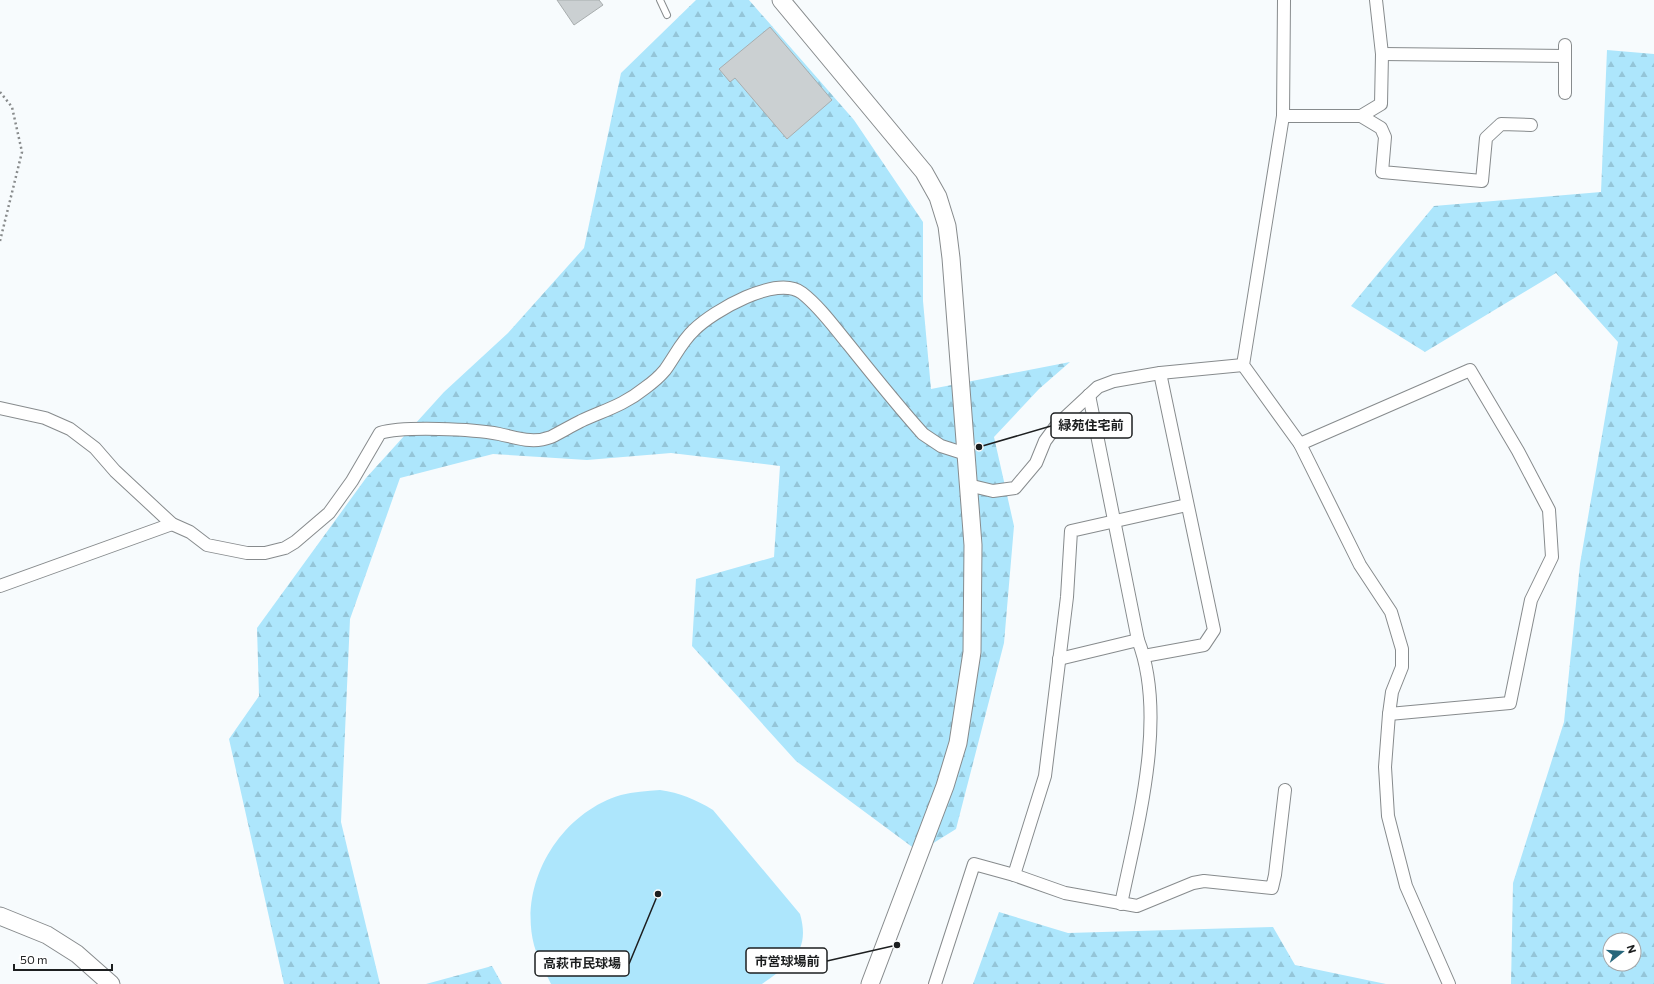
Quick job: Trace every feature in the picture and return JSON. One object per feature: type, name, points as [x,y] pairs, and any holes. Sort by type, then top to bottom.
[{"type":"street","points":[[781,0],[904,146],[924,172],[938,197],[947,226],[951,258],[973,545],[972,652],[958,743],[945,786],[870,984]]},
{"type":"street","points":[[1284,0],[1283,116],[1243,365],[1300,444],[1360,565],[1391,612],[1402,649],[1402,667],[1392,692],[1389,714],[1385,767],[1388,816],[1406,886],[1449,984]]},
{"type":"street","points":[[1361,116],[1381,104],[1382,54],[1376,0]]},
{"type":"street","points":[[1382,54],[1565,51],[1565,92]]},
{"type":"street","points":[[1283,116],[1361,116],[1381,128],[1385,137],[1382,172],[1482,182],[1486,138],[1500,124],[1531,125]]},
{"type":"street","points":[[0,408],[45,418],[70,429],[95,448],[115,471],[172,524],[190,532],[207,545],[247,553],[265,553],[285,548],[295,542],[329,513],[352,481],[380,433],[412,430],[462,431],[499,434],[529,441],[552,436],[580,421],[621,405],[645,388],[664,370],[674,354],[694,330],[707,319],[746,296],[768,290],[788,288],[800,291],[830,321],[923,434],[941,446],[966,454]]},
{"type":"street","points":[[968,485],[993,491],[1015,488],[1036,464],[1045,441],[1056,426],[1098,387],[1114,381],[1160,373],[1243,365]]},
{"type":"street","points":[[1300,444],[1470,370],[1518,451],[1548,510],[1552,557],[1531,600],[1510,703],[1389,714]]},
{"type":"street","points":[[1144,656],[1204,645],[1214,630],[1160,373]]},
{"type":"street","points":[[1089,395],[1113,521],[1138,640],[1144,656],[1150,688],[1150,712],[1145,783],[1121,904]]},
{"type":"street","points":[[1014,875],[1045,776],[1067,597],[1071,531],[1187,505]]},
{"type":"street","points":[[0,586],[172,524]]},
{"type":"street","points":[[1059,659],[1138,640]]},
{"type":"street","points":[[935,984],[974,864],[1014,875],[1065,893],[1137,906],[1193,883],[1204,881],[1272,888],[1286,790]]},
{"type":"street","points":[[0,916],[47,935],[76,954],[111,984]]},
{"type":"lane","points":[[660,0],[666,15]]},
{"type":"path","points":[[0,92],[12,107],[22,152],[0,241]]},
{"type":"green space","points":[[696,0],[749,0],[854,120],[923,222],[923,301],[931,389],[1070,362],[1039,389],[994,437],[1014,526],[1004,643],[956,829],[919,852],[796,761],[692,646],[696,579],[774,557],[780,466],[671,453],[587,460],[493,454],[400,478],[350,619],[341,822],[380,984],[284,984],[229,739],[259,696],[257,628],[366,478],[444,392],[508,333],[584,248],[621,73]]},
{"type":"green space","points":[[1607,50],[1654,54],[1654,984],[1511,984],[1513,883],[1564,722],[1580,564],[1618,342],[1556,273],[1425,352],[1351,306],[1434,206],[1601,192]]},
{"type":"green space","points":[[660,790],[687,797],[713,810],[800,914],[803,927],[803,938],[796,956],[781,970],[762,984],[551,984],[534,945],[531,921],[532,898],[538,875],[549,854],[562,834],[579,817],[599,804],[621,795]]},
{"type":"green space","points":[[999,912],[1068,933],[1273,927],[1295,965],[1386,984],[973,984]]},
{"type":"green space","points":[[492,966],[502,984],[426,984]]},
{"type":"building","points":[[557,0],[599,0],[603,5],[574,25]]},
{"type":"building","points":[[770,27],[832,100],[787,139],[735,78],[730,82],[719,69]]},
{"type":"place","name":"緑苑住宅前","points":[[979,447]]},
{"type":"place","name":"高萩市民球場","points":[[658,894]]},
{"type":"place","name":"市営球場前","points":[[897,945]]}]
